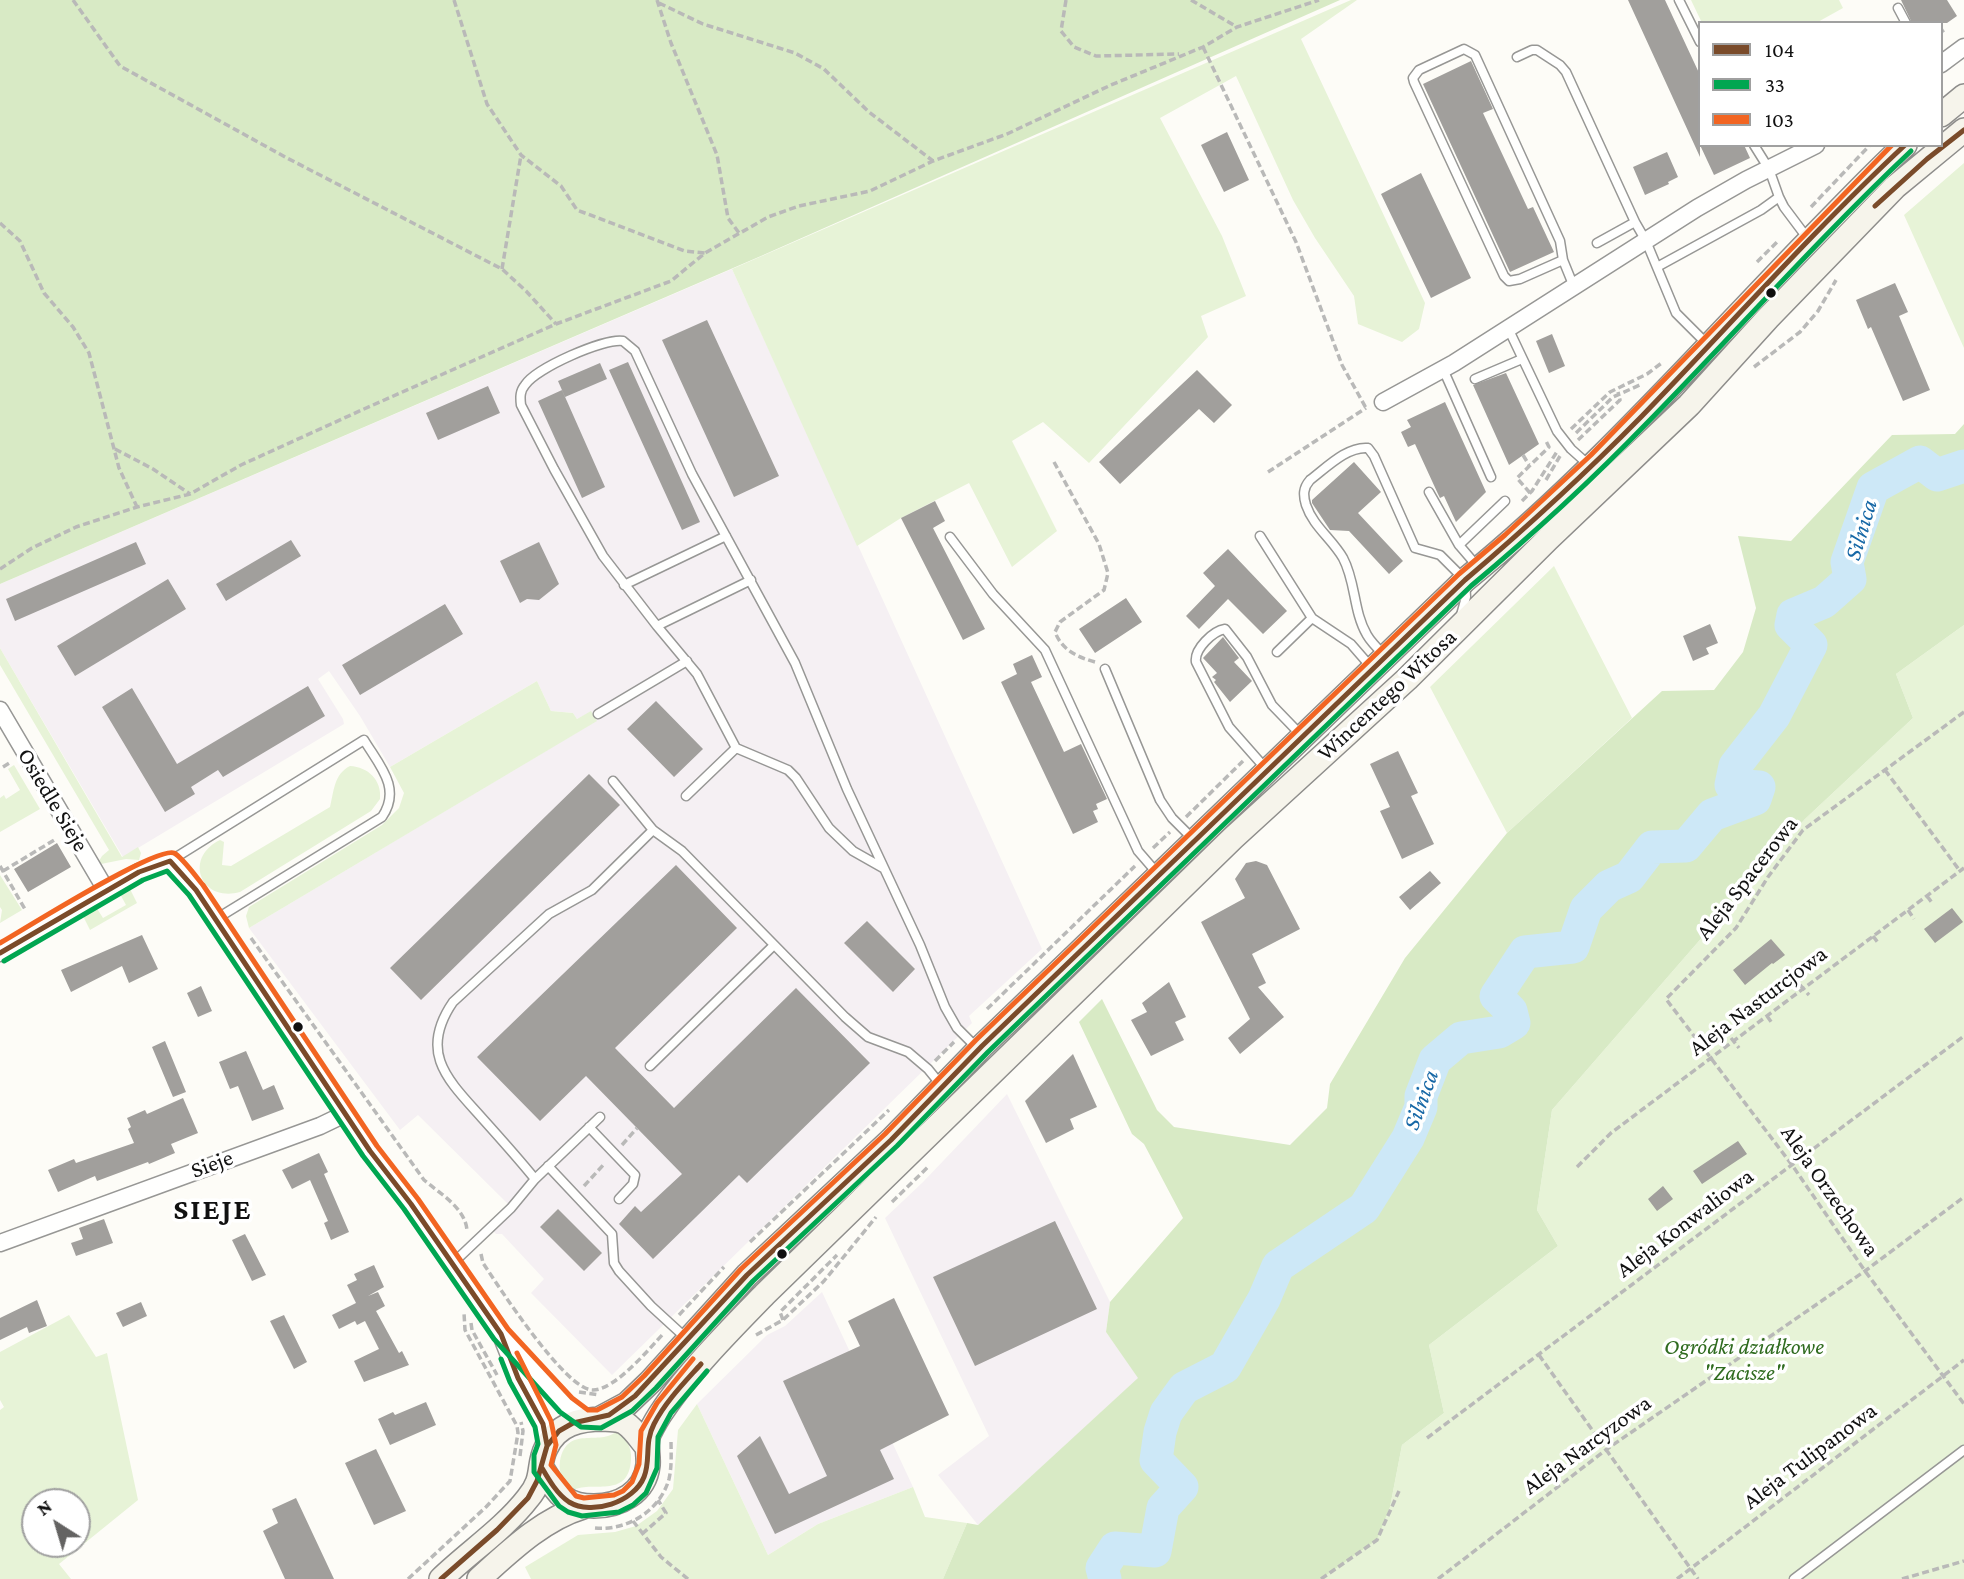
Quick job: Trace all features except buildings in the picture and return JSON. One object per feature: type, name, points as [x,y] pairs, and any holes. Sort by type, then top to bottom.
[{"type":"main road","points":[[1943,113],[1964,96]]},
{"type":"main road","name":"Wincentego Witosa","points":[[647,1447],[649,1435],[664,1408],[765,1294],[1256,816],[1453,634],[1557,530],[1689,405],[1872,209],[1964,130]]},
{"type":"main road","name":"Wincentego Witosa","points":[[592,1419],[627,1404],[650,1382],[747,1275],[891,1140],[1158,875],[1472,574],[1517,537],[1590,466],[1903,147]]},
{"type":"main road","points":[[441,1579],[528,1499],[540,1480],[547,1445],[561,1429],[571,1423],[592,1419],[624,1422],[647,1447],[648,1466],[645,1478],[628,1498],[616,1504],[583,1507],[566,1512],[539,1529],[479,1579]]},
{"type":"main road","points":[[542,1468],[565,1499],[583,1507]]},
{"type":"street","points":[[1943,63],[1964,47]]},
{"type":"street","points":[[1383,402],[1443,369],[1697,208],[1812,147]]},
{"type":"street","name":"Osiedle Sieje","points":[[0,710],[106,890]]},
{"type":"street","points":[[0,953],[139,872],[170,861],[197,890],[370,1151],[411,1204],[501,1334],[566,1405],[592,1419]]},
{"type":"street","name":"Sieje","points":[[0,1243],[320,1126],[345,1114]]},
{"type":"street","points":[[501,1334],[518,1378],[543,1424],[547,1445]]},
{"type":"lane","points":[[1679,0],[1698,38]]},
{"type":"lane","points":[[1898,8],[1905,21]]},
{"type":"lane","points":[[1563,260],[1520,279],[1509,281],[1504,276],[1413,78],[1419,70],[1464,49],[1475,55],[1560,241],[1563,260],[1574,287]]},
{"type":"lane","points":[[1517,57],[1537,50],[1564,69],[1646,241],[1676,313],[1709,345]]},
{"type":"lane","points":[[1755,147],[1769,169],[1784,208],[1809,241]]},
{"type":"lane","points":[[1657,267],[1761,210],[1779,197]]},
{"type":"lane","points":[[1597,243],[1635,222]]},
{"type":"lane","points":[[1508,328],[1563,441],[1590,466]]},
{"type":"lane","points":[[883,868],[853,851],[829,828],[788,770],[736,748],[708,692],[687,661],[603,556],[554,469],[521,405],[523,386],[531,377],[606,342],[616,340],[630,346],[692,474],[795,663],[846,789],[920,945],[945,1007],[957,1028],[979,1050]]},
{"type":"lane","points":[[1475,379],[1522,359]]},
{"type":"lane","points":[[1443,369],[1491,477]]},
{"type":"lane","points":[[1379,663],[1357,611],[1351,576],[1344,559],[1313,519],[1307,506],[1305,486],[1310,480],[1349,451],[1360,447],[1368,448],[1415,548],[1440,555],[1472,574]]},
{"type":"lane","points":[[1429,492],[1472,574],[1464,609],[1453,634]]},
{"type":"lane","points":[[1459,545],[1504,500]]},
{"type":"lane","points":[[624,585],[726,536]]},
{"type":"lane","points":[[1260,536],[1312,618],[1379,663]]},
{"type":"lane","points":[[950,537],[993,594],[1045,650],[1138,851],[1158,875]]},
{"type":"lane","points":[[657,626],[751,580]]},
{"type":"lane","points":[[1277,652],[1312,618]]},
{"type":"lane","points":[[1268,770],[1229,727],[1194,657],[1219,630],[1225,629],[1239,645],[1272,705],[1303,737]]},
{"type":"lane","points":[[598,714],[687,661]]},
{"type":"lane","points":[[1105,669],[1160,800],[1177,825],[1195,840]]},
{"type":"lane","points":[[170,861],[364,740],[386,777],[391,791],[389,807],[382,817],[216,919]]},
{"type":"lane","points":[[686,796],[736,748]]},
{"type":"lane","points":[[613,781],[653,830],[682,851],[845,1017],[868,1037],[908,1052],[928,1069],[943,1087]]},
{"type":"lane","points":[[536,1179],[443,1071],[436,1045],[444,1014],[453,1002],[549,914],[592,890],[653,830]]},
{"type":"lane","points":[[650,1066],[774,945]]},
{"type":"lane","points":[[453,1263],[600,1117]]},
{"type":"lane","points":[[589,1127],[635,1175],[633,1184],[619,1199]]},
{"type":"lane","points":[[548,1166],[612,1234],[614,1263],[619,1271],[651,1306],[688,1340]]},
{"type":"lane","points":[[1794,1579],[1964,1450]]},
{"type":"path","points":[[73,0],[120,66],[287,158],[502,269],[556,324]]},
{"type":"path","points":[[454,0],[487,104],[521,155],[561,186],[577,210],[685,251],[705,253]]},
{"type":"path","points":[[1066,0],[1061,31],[1074,47],[1096,56],[1184,54]]},
{"type":"path","points":[[1191,0],[1237,27]]},
{"type":"path","points":[[0,569],[32,548],[76,527],[137,507],[190,494],[241,465],[556,324],[671,281],[705,253],[768,217],[799,206],[870,191],[933,161],[1007,134],[1111,85],[1203,47],[1237,27],[1319,0]]},
{"type":"path","points":[[658,1],[703,24],[795,54],[824,69],[869,112],[933,161]]},
{"type":"path","points":[[658,1],[671,43],[717,155],[728,218],[739,233]]},
{"type":"path","points":[[1203,47],[1296,242],[1342,365],[1366,408]]},
{"type":"path","points":[[502,269],[521,155]]},
{"type":"path","points":[[0,223],[20,241],[44,293],[72,327],[89,354],[119,468],[137,507]]},
{"type":"path","points":[[1772,352],[1800,332],[1818,311],[1830,291]]},
{"type":"path","points":[[1617,389],[1620,400],[1576,441],[1560,467],[1550,461],[1568,432],[1610,392],[1647,374],[1664,361]]},
{"type":"path","points":[[1268,472],[1366,408],[1383,402]]},
{"type":"path","points":[[1530,493],[1517,478],[1549,447],[1540,427],[1551,420]]},
{"type":"path","points":[[115,449],[153,469],[190,494]]},
{"type":"path","points":[[1523,455],[1529,466]]},
{"type":"path","points":[[1054,462],[1099,544],[1108,573],[1104,590],[1060,622],[1055,632],[1072,654],[1099,663],[1105,669]]},
{"type":"path","name":"Aleja Spacerowa","points":[[1666,999],[1736,928],[1768,877],[1803,830],[1964,712]]},
{"type":"path","points":[[1885,770],[1930,835],[1962,869]]},
{"type":"path","points":[[3,871],[61,837]]},
{"type":"path","points":[[0,866],[26,911]]},
{"type":"path","name":"Aleja Nasturcjowa","points":[[1577,1167],[1611,1133],[1710,1059],[1732,1039],[1962,869]]},
{"type":"path","points":[[1927,896],[1933,904]]},
{"type":"path","points":[[231,910],[424,1180],[464,1217],[467,1233]]},
{"type":"path","points":[[1905,910],[1914,919]]},
{"type":"path","points":[[1871,936],[1880,944]]},
{"type":"path","points":[[1802,987],[1809,995]]},
{"type":"path","name":"Aleja Orzechowa","points":[[1666,999],[1792,1165],[1865,1271],[1964,1404]]},
{"type":"path","points":[[1765,1015],[1772,1023]]},
{"type":"path","name":"Aleja Konwaliowa","points":[[1427,1438],[1964,1035]]},
{"type":"path","points":[[1732,1039],[1739,1048]]},
{"type":"path","name":"Aleja Narcyzowa","points":[[1438,1579],[1607,1448],[1865,1271],[1964,1197]]},
{"type":"path","points":[[839,1252],[780,1312],[783,1320],[824,1281],[851,1248],[846,1244]]},
{"type":"path","points":[[480,1251],[483,1263],[519,1317],[573,1382],[593,1391],[612,1383],[624,1373]]},
{"type":"path","points":[[408,1579],[486,1507],[510,1481],[517,1426],[465,1330],[464,1312]]},
{"type":"path","points":[[1538,1355],[1698,1579]]},
{"type":"path","name":"Aleja Tulipanowa","points":[[1677,1579],[1964,1360]]},
{"type":"path","points":[[614,1389],[622,1384]]},
{"type":"path","points":[[574,1389],[589,1395],[605,1394]]},
{"type":"path","points":[[516,1485],[523,1431],[519,1417]]},
{"type":"path","points":[[1321,1579],[1377,1540],[1399,1490]]},
{"type":"path","points":[[642,1534],[666,1513],[658,1500]]},
{"type":"path","points":[[633,1521],[661,1556],[688,1579]]},
{"type":"path","points":[[1902,1579],[1964,1561]]},
{"type":"shaded area","points":[[732,269],[1042,949],[969,1016],[972,1023],[612,1375],[531,1293],[544,1279],[502,1234],[496,1234],[487,1224],[508,1204],[418,1115],[400,1130],[249,928],[596,721],[591,712],[577,719],[573,713],[551,711],[537,681],[390,767],[329,671],[318,679],[344,724],[123,857],[0,648],[0,584]]},
{"type":"shaded area","points":[[1007,1094],[1110,1302],[1106,1332],[1139,1378],[978,1525],[938,1475],[989,1436],[885,1218]]},
{"type":"shaded area","points":[[822,1292],[913,1487],[818,1524],[768,1555],[697,1404],[767,1335],[785,1326]]},
{"type":"green space","points":[[0,0],[1340,0],[761,256],[0,584]]},
{"type":"green space","points":[[1351,0],[1357,0],[1301,39],[1425,303],[1419,329],[1402,342],[1358,324],[1354,296],[1293,200],[1236,76],[1160,118],[1222,236],[1246,296],[1201,316],[1208,337],[1089,463],[1043,422],[1012,441],[1057,531],[1012,567],[969,483],[901,518],[857,546],[732,269]]},
{"type":"green space","points":[[1691,0],[1839,0],[1843,8],[1820,21],[1701,21]]},
{"type":"green space","points":[[1964,163],[1964,348],[1904,215]]},
{"type":"green space","points":[[1964,424],[1964,625],[1896,674],[1913,718],[1805,819],[1552,1110],[1537,1210],[1558,1246],[1429,1345],[1444,1413],[1402,1445],[1390,1507],[1377,1540],[1321,1579],[943,1579],[967,1523],[978,1525],[1138,1378],[1106,1332],[1110,1302],[1183,1218],[1144,1144],[1132,1134],[1079,1022],[1102,999],[1157,1110],[1174,1127],[1290,1145],[1327,1108],[1330,1084],[1405,958],[1507,833],[1662,691],[1714,690],[1743,652],[1756,608],[1738,536],[1791,541],[1892,435],[1955,434]]},
{"type":"green space","points":[[1554,566],[1632,718],[1507,833],[1430,687]]},
{"type":"green space","name":"Ogródki działkowe \"Zacisze\"","points":[[1964,625],[1964,1579],[1321,1579],[1377,1540],[1390,1507],[1402,1445],[1444,1413],[1429,1345],[1558,1246],[1537,1210],[1552,1110],[1805,819],[1913,718],[1896,674]]},
{"type":"green space","points":[[0,648],[122,857],[138,847],[141,853],[139,860],[126,859],[101,864],[99,861],[109,850],[0,665]]},
{"type":"green space","points":[[537,681],[551,711],[573,713],[577,719],[591,711],[597,721],[249,928],[246,916],[249,907],[382,825],[399,808],[404,793],[390,767]]},
{"type":"green space","points":[[14,765],[40,809],[0,832],[0,798],[4,795],[6,799],[20,790],[8,769]]},
{"type":"green space","points":[[350,766],[368,772],[379,786],[380,799],[371,811],[240,892],[226,894],[207,885],[201,877],[200,867],[202,857],[209,848],[220,840],[224,842],[222,865],[231,866],[330,807],[338,778]]},
{"type":"green space","points":[[0,875],[22,910],[0,923],[2,910]]},
{"type":"green space","points":[[129,887],[137,903],[90,930],[82,914],[96,907],[103,918],[126,905],[120,894]]},
{"type":"green space","points":[[69,1315],[96,1357],[107,1353],[138,1500],[91,1538],[91,1488],[21,1488],[21,1558],[66,1558],[59,1564],[71,1579],[0,1579],[0,1410],[4,1407],[0,1400],[0,1352]]},
{"type":"green space","points":[[697,1404],[768,1555],[818,1524],[913,1487],[925,1517],[967,1523],[943,1579],[531,1579],[525,1567],[578,1535],[615,1532],[636,1526],[657,1511],[673,1489],[678,1430]]},
{"type":"green space","points":[[617,1431],[628,1443],[631,1455],[629,1472],[623,1480],[608,1486],[572,1491],[560,1470],[560,1461],[569,1443],[577,1439],[610,1435]]},
{"type":"waterway","name":"Silnica","points":[[1105,1579],[1102,1568],[1115,1548],[1155,1551],[1163,1508],[1182,1487],[1156,1460],[1166,1413],[1184,1388],[1225,1367],[1264,1299],[1278,1266],[1364,1208],[1408,1138],[1421,1107],[1421,1096],[1435,1060],[1461,1038],[1499,1032],[1514,1023],[1511,1011],[1496,996],[1525,952],[1573,947],[1586,909],[1609,886],[1629,877],[1652,847],[1686,846],[1712,815],[1755,799],[1759,787],[1731,785],[1735,766],[1774,716],[1811,645],[1791,625],[1793,615],[1824,602],[1850,579],[1847,562],[1873,488],[1920,462],[1937,475],[1964,466]]},
{"type":"transit line","name":"104","points":[[1943,146],[1964,130]]},
{"type":"transit line","name":"103","points":[[0,943],[142,862],[162,854],[177,855],[203,885],[377,1146],[418,1199],[508,1329],[572,1398],[588,1410],[597,1410],[622,1397],[644,1376],[741,1269],[885,1134],[976,1040],[1459,574],[1591,455],[1890,147]]},
{"type":"transit line","name":"104","points":[[441,1579],[497,1530],[528,1498],[537,1481],[547,1446],[559,1431],[573,1423],[609,1415],[635,1396],[747,1275],[891,1140],[982,1046],[1465,580],[1620,438],[1804,245],[1903,147]]},
{"type":"transit line","name":"104","points":[[1875,206],[1942,147]]},
{"type":"transit line","name":"33","points":[[4,961],[143,880],[167,871],[189,895],[363,1156],[404,1209],[494,1339],[560,1412],[581,1427],[601,1428],[632,1411],[656,1388],[753,1281],[897,1146],[988,1052],[1471,586],[1604,466],[1911,151]]},
{"type":"transit line","name":"104","points":[[0,953],[139,872],[170,861],[196,890],[370,1151],[411,1204],[501,1334],[518,1378],[543,1424],[547,1445]]},
{"type":"transit line","name":"103","points":[[517,1353],[551,1421],[556,1445],[551,1465],[576,1496],[584,1498],[614,1495],[632,1482],[639,1464],[641,1431],[657,1403],[693,1359]]},
{"type":"transit line","name":"33","points":[[501,1359],[510,1382],[535,1427],[538,1444],[534,1455],[534,1472],[559,1506],[582,1516],[619,1512],[633,1505],[646,1493],[657,1468],[658,1437],[671,1413],[707,1371]]},
{"type":"transit line","name":"104","points":[[542,1468],[561,1495],[578,1506],[600,1507],[622,1500],[639,1486],[644,1477],[649,1438],[654,1424],[676,1392],[701,1364]]},
{"type":"district","name":"SIEJE","points":[[213,1210]]}]
